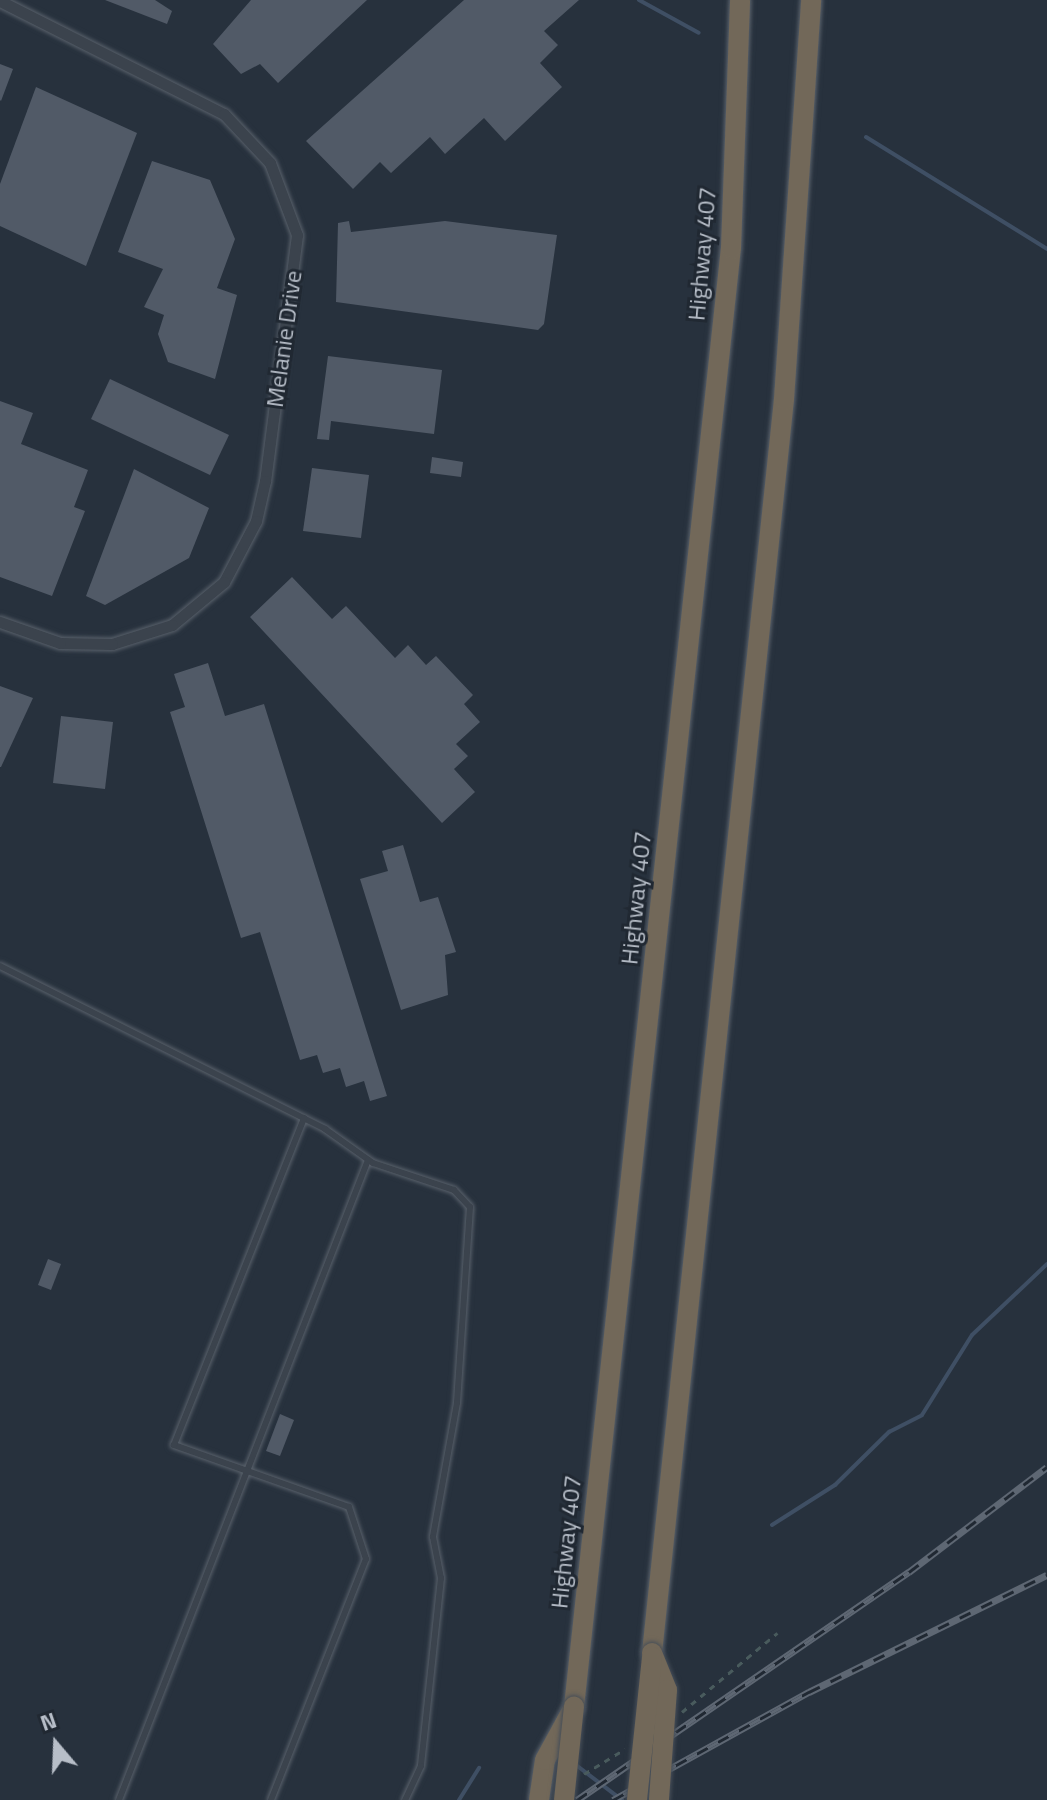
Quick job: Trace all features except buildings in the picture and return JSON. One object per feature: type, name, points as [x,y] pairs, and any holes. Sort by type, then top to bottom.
[{"type":"highway","name":"Highway 407","points":[[564,1800],[731,248],[740,0]]},
{"type":"highway","points":[[637,1800],[784,399],[811,0]]},
{"type":"highway","points":[[652,1653],[667,1690],[659,1800]]},
{"type":"highway","points":[[539,1800],[545,1760],[574,1707]]},
{"type":"street","name":"Melanie Drive","points":[[0,1],[231,120],[270,163],[297,235],[265,481],[256,521],[224,582],[172,625],[112,644],[60,643],[0,622]]},
{"type":"lane","points":[[0,966],[304,1118],[368,1160],[454,1190],[473,1218],[457,1403],[433,1537],[441,1578],[421,1766],[405,1800]]},
{"type":"lane","points":[[271,1800],[366,1559],[349,1507],[246,1474],[174,1445],[304,1118]]},
{"type":"lane","points":[[119,1800],[368,1160]]},
{"type":"waterway","points":[[639,0],[699,33]]},
{"type":"waterway","points":[[866,137],[1047,249]]},
{"type":"waterway","points":[[772,1525],[835,1485],[889,1432],[922,1415],[972,1335],[1047,1264]]},
{"type":"waterway","points":[[576,1765],[622,1800]]},
{"type":"waterway","points":[[459,1800],[479,1768]]},
{"type":"railway","points":[[577,1800],[909,1572],[1047,1467]]},
{"type":"railway","points":[[613,1800],[809,1692],[1047,1575]]}]
